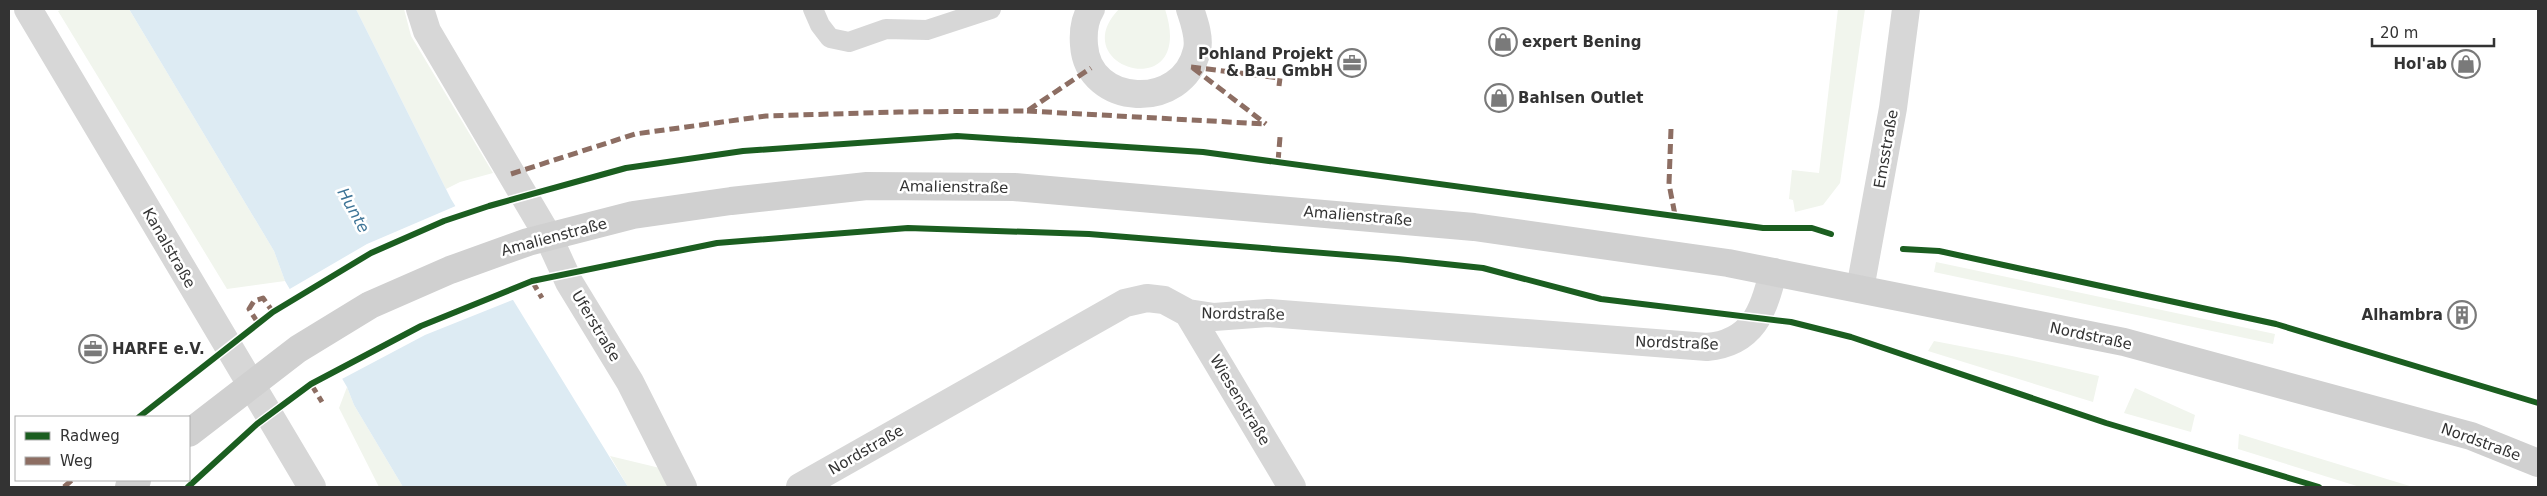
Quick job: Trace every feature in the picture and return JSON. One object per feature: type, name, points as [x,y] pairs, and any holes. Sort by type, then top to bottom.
[{"type":"street","name":"Kanalstraße","points":[[28,9],[312,487]]},
{"type":"street","name":"Uferstraße","points":[[420,9],[427,31],[548,236],[569,282],[630,382],[682,487]]},
{"type":"street","points":[[1091,9],[1086,17],[1083,34],[1084,51],[1091,68],[1104,82],[1121,92],[1141,96],[1157,94],[1175,84],[1191,67],[1198,48],[1195,24],[1190,9]]},
{"type":"street","name":"Emsstraße","points":[[1860,289],[1893,108],[1906,9]]},
{"type":"street","name":"Amalienstraße","points":[[190,432],[298,349],[370,305],[492,254],[633,215],[731,201],[867,186],[1014,187],[1402,220],[1474,227],[1728,263],[1773,272]]},
{"type":"street","name":"Nordstraße","points":[[800,487],[1125,303],[1147,298],[1164,300],[1188,313],[1214,317],[1268,313],[1707,347],[1723,346],[1736,340],[1748,330],[1768,295],[1773,272],[2124,342],[2470,436],[2538,463]]},
{"type":"street","name":"Wiesenstraße","points":[[1188,313],[1292,487]]},
{"type":"lane","points":[[813,9],[820,25],[830,38],[849,42],[886,29],[927,30],[991,9]]},
{"type":"shaded area","points":[[63,9],[129,9],[274,251],[285,281],[227,289],[58,11]]},
{"type":"shaded area","points":[[356,9],[404,9],[411,36],[493,173],[460,182],[446,189]]},
{"type":"shaded area","points":[[1119,9],[1165,9],[1170,40],[1163,59],[1149,68],[1133,68],[1117,61],[1107,48],[1106,30]]},
{"type":"shaded area","points":[[1838,9],[1865,9],[1840,183],[1823,205],[1795,212],[1793,200],[1789,199],[1792,170],[1819,173]]},
{"type":"shaded area","points":[[1936,262],[2275,334],[2273,344],[1934,272]]},
{"type":"shaded area","points":[[1934,341],[2012,356],[2099,376],[2093,402],[1928,351]]},
{"type":"shaded area","points":[[347,387],[354,405],[403,487],[379,487],[339,408]]},
{"type":"shaded area","points":[[2135,388],[2195,415],[2191,432],[2124,413]]},
{"type":"shaded area","points":[[2239,434],[2413,487],[2360,487],[2238,449]]},
{"type":"shaded area","points":[[610,456],[664,469],[673,487],[628,487]]},
{"type":"water","name":"Hunte","points":[[129,9],[356,9],[451,199],[628,487],[403,487],[354,405],[347,387],[285,281],[274,251]]},
{"type":"pier","points":[[458,205],[515,299],[425,335],[340,380],[288,290],[367,244]]},
{"type":"marked path","points":[[1191,67],[1280,78],[1279,86]]},
{"type":"marked path","points":[[511,174],[635,134],[766,116],[1027,111],[1091,68]]},
{"type":"marked path","points":[[1193,68],[1266,124]]},
{"type":"marked path","points":[[1027,111],[1266,124]]},
{"type":"marked path","points":[[1671,129],[1669,184],[1675,215]]},
{"type":"marked path","points":[[1278,162],[1280,137]]},
{"type":"marked path","points":[[532,281],[542,298]]},
{"type":"marked path","points":[[258,323],[249,309],[254,301],[263,298],[273,312]]},
{"type":"marked path","points":[[311,384],[322,402]]},
{"type":"marked path","points":[[64,487],[71,481]]},
{"type":"cycle path","points":[[140,416],[273,312],[371,253],[444,221],[489,206],[626,168],[743,151],[957,136],[1203,152],[1763,228],[1812,228],[1831,234]]},
{"type":"cycle path","points":[[188,487],[257,424],[311,384],[421,326],[532,281],[717,243],[908,228],[1089,234],[1398,259],[1483,268],[1601,299],[1791,322],[1851,337],[2106,423],[2319,487]]},
{"type":"cycle path","points":[[1903,249],[1939,251],[2276,324],[2538,403]]},
{"type":"place","name":"expert Bening","points":[[1503,42]]},
{"type":"place","name":"Pohland Projekt & Bau GmbH","points":[[1352,63]]},
{"type":"place","name":"Hol'ab","points":[[2466,64]]},
{"type":"place","name":"Bahlsen Outlet","points":[[1499,98]]},
{"type":"place","name":"Alhambra","points":[[2462,315]]},
{"type":"place","name":"HARFE e.V.","points":[[93,349]]}]
